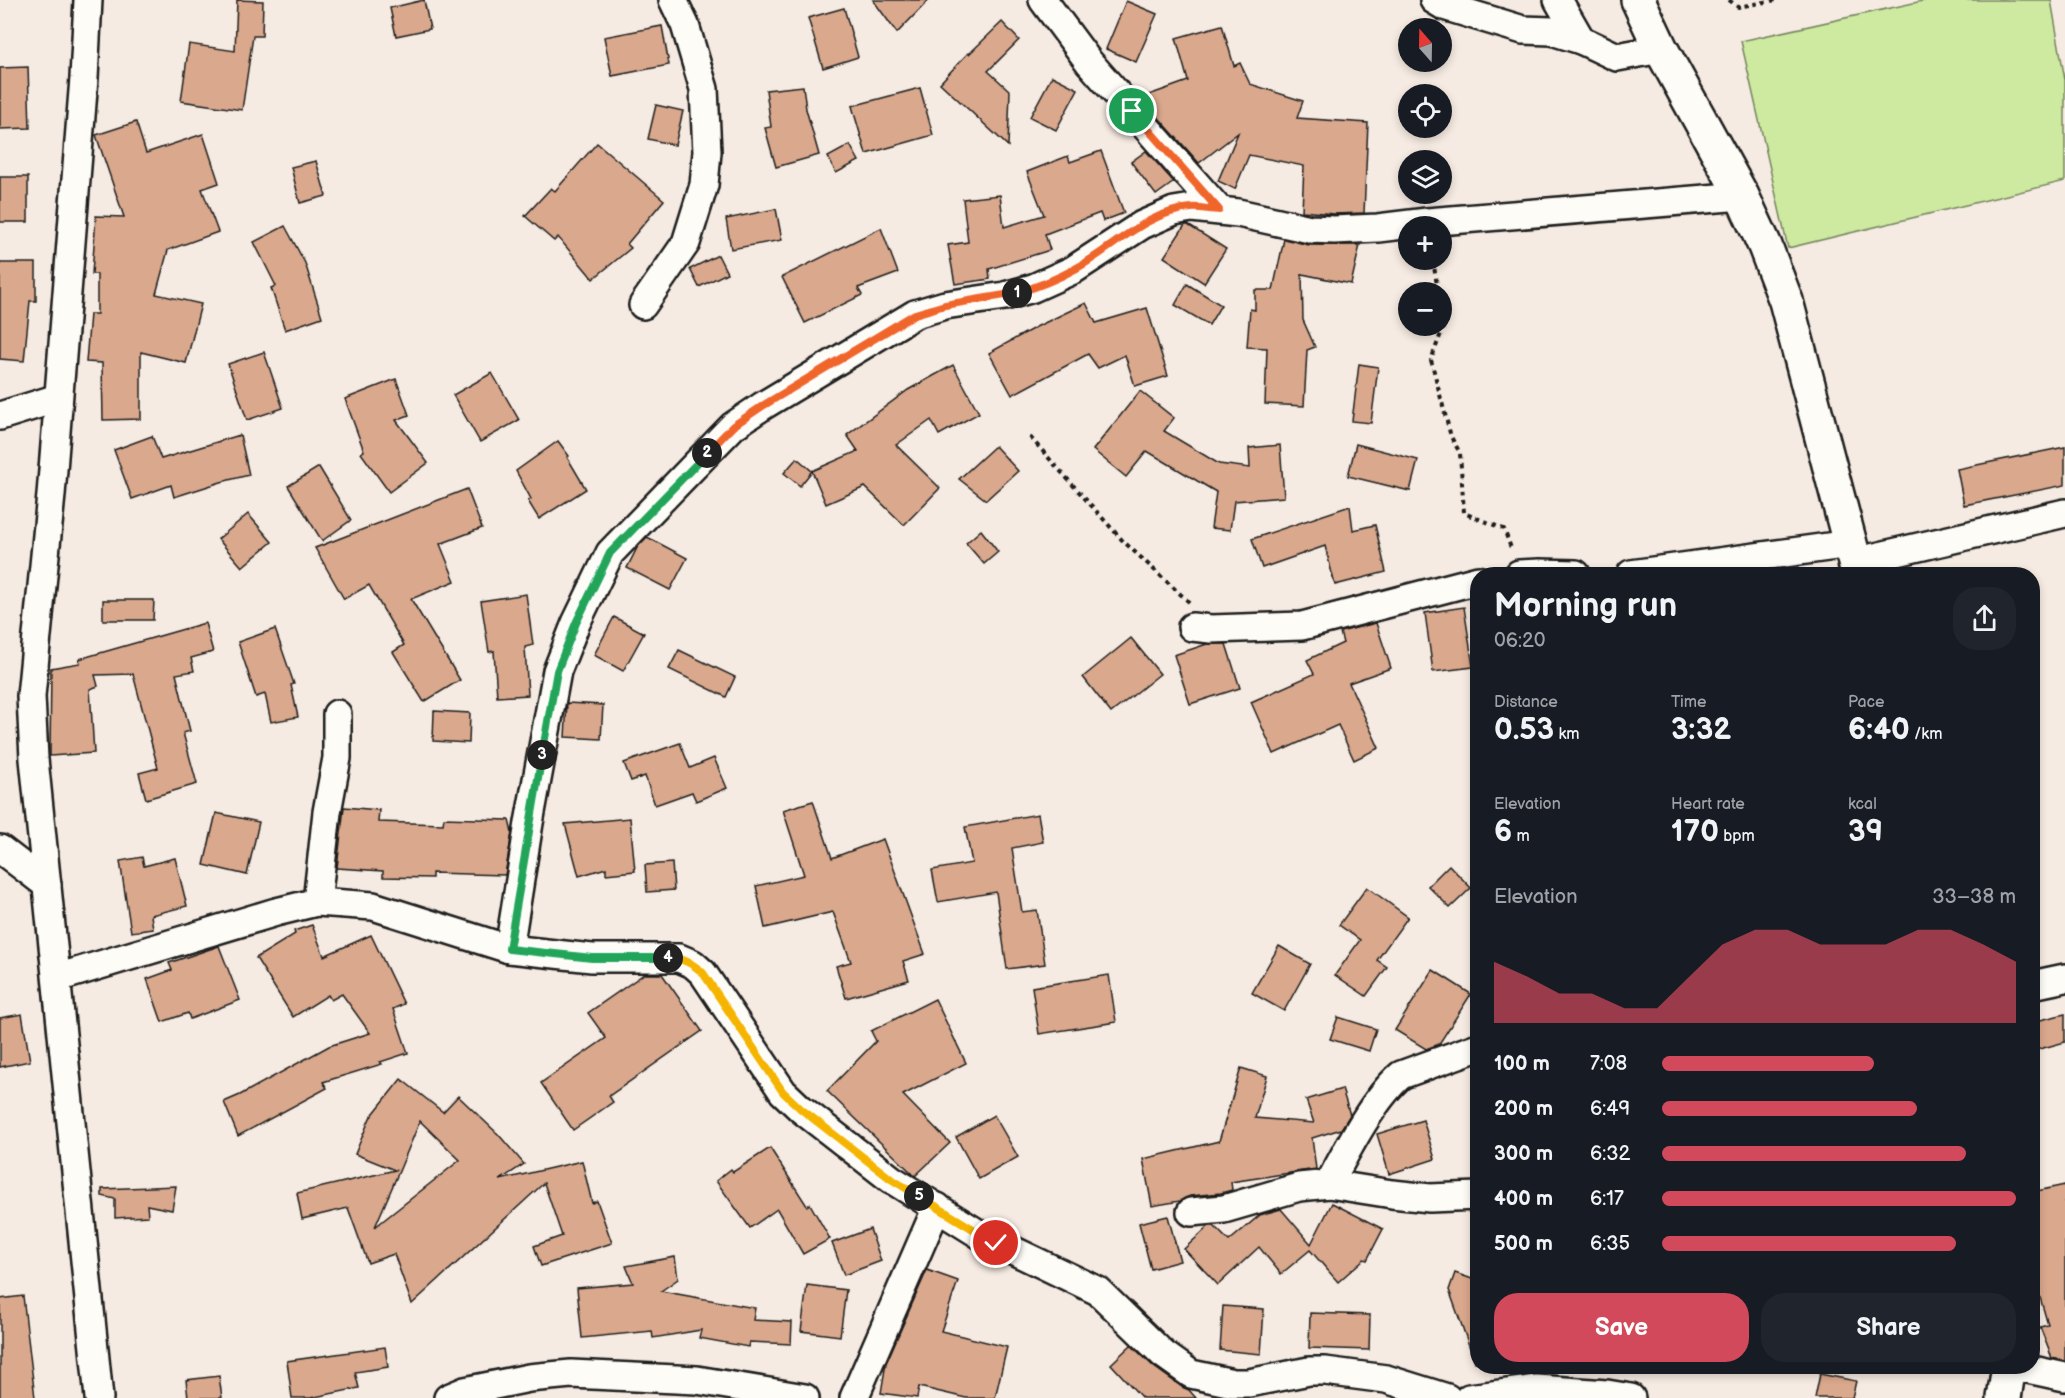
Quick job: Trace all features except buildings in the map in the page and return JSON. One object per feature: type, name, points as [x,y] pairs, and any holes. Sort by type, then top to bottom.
[{"type":"main road","points":[[1638,0],[1660,49],[1742,196],[1765,246],[1786,301],[1854,560]]},
{"type":"main road","points":[[2004,1398],[2008,1374]]},
{"type":"street","points":[[88,0],[84,78],[58,398],[31,696],[34,759],[99,1398]]},
{"type":"street","points":[[643,305],[686,243],[704,185],[707,152],[704,89],[685,25],[673,0]]},
{"type":"street","points":[[1043,0],[1089,62],[1219,210]]},
{"type":"street","points":[[1434,0],[1444,6],[1523,30],[1552,31],[1581,40],[1617,57],[1660,49]]},
{"type":"street","points":[[1558,0],[1581,40]]},
{"type":"street","points":[[509,949],[557,671],[576,623],[610,553],[733,426],[764,405],[915,314],[945,305],[1005,296],[1033,288],[1074,270],[1142,225],[1174,211],[1192,208],[1219,210],[1310,229],[1334,230],[1742,196]]},
{"type":"street","points":[[0,416],[58,398]]},
{"type":"street","points":[[1742,567],[1854,560],[2065,513]]},
{"type":"street","points":[[1192,627],[1302,626],[1470,582]]},
{"type":"street","points":[[317,902],[327,812],[337,758],[337,714]]},
{"type":"street","points":[[0,849],[47,885]]},
{"type":"street","points":[[57,978],[276,912],[317,902],[373,906],[509,949],[592,958],[679,958],[693,964],[703,973],[783,1092],[801,1109],[891,1179],[996,1243],[1098,1291],[1163,1354],[1191,1374],[1233,1383],[1249,1383],[1309,1371],[1325,1371],[1386,1379],[1448,1398]]},
{"type":"street","points":[[2040,983],[2065,978]]},
{"type":"street","points":[[1329,1184],[1350,1144],[1392,1083],[1401,1075],[1470,1050]]},
{"type":"street","points":[[1191,1212],[1224,1209],[1299,1187],[1329,1184],[1420,1197],[1470,1196]]},
{"type":"street","points":[[854,1398],[937,1207]]},
{"type":"street","points":[[2040,1372],[2065,1377]]},
{"type":"street","points":[[448,1398],[465,1391],[497,1384],[571,1374],[697,1380],[805,1398]]},
{"type":"street","points":[[1469,1398],[1537,1389],[1630,1398]]},
{"type":"path","points":[[1729,0],[1738,8],[1776,0]]},
{"type":"path","points":[[1440,336],[1431,360],[1451,437],[1460,453],[1464,513],[1504,529],[1509,547],[1521,567]]},
{"type":"path","points":[[1030,437],[1123,541],[1193,606],[1221,628]]},
{"type":"green space","points":[[1927,0],[2051,0],[2065,80],[2065,181],[1788,248],[1741,41]]},
{"type":"route","points":[[996,1243],[891,1179],[801,1109],[783,1092],[703,973],[693,964],[679,958],[592,958],[509,949],[557,671],[576,623],[610,553],[733,426],[915,314],[945,305],[1005,296],[1033,288],[1074,270],[1142,225],[1174,211],[1192,208],[1219,210],[1132,111]]}]
